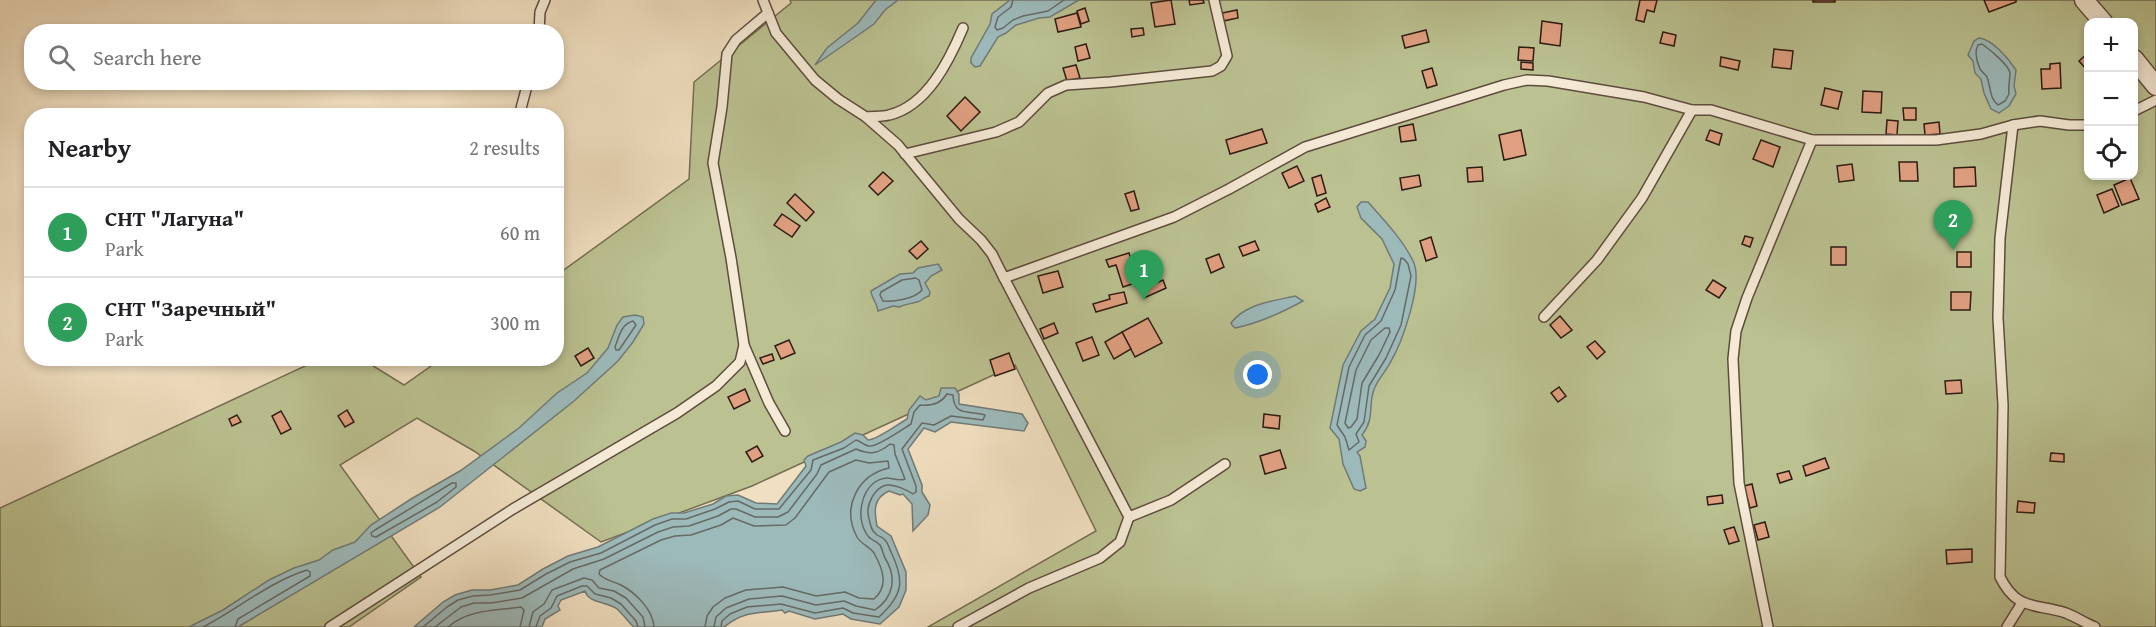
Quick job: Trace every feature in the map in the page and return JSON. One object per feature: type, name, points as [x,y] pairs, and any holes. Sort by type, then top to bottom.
[{"type":"street","points":[[2084,0],[2100,18]]},
{"type":"street","points":[[2138,65],[2156,86]]},
{"type":"lane","points":[[539,24],[540,12],[545,0]]},
{"type":"lane","points":[[763,0],[776,33],[815,80],[838,99],[866,117],[898,145],[959,219],[992,254],[1129,517],[1120,542],[1100,558],[1029,588],[958,627]]},
{"type":"lane","points":[[905,154],[996,132],[1019,122],[1048,93],[1066,85],[1212,70],[1221,66],[1227,56],[1214,0]]},
{"type":"lane","points":[[768,13],[736,40],[727,54],[713,163],[744,345],[769,404],[784,431]]},
{"type":"lane","points":[[866,117],[890,115],[903,110],[920,98],[953,51],[963,28]]},
{"type":"lane","points":[[1004,278],[1174,217],[1305,147],[1504,85],[1527,80],[1548,81],[1644,97],[1692,110],[1711,110],[1812,140],[1936,140],[1981,134],[2013,125],[2040,121],[2084,125]]},
{"type":"lane","points":[[521,108],[526,90]]},
{"type":"lane","points":[[2138,109],[2156,100]]},
{"type":"lane","points":[[1544,317],[1596,260],[1642,198],[1692,110]]},
{"type":"lane","points":[[2013,125],[2000,238],[1998,307],[2003,405],[2000,577],[2008,592],[2022,603],[2067,614],[2096,627]]},
{"type":"lane","points":[[1768,627],[1739,483],[1733,359],[1736,331],[1747,298],[1812,140]]},
{"type":"lane","points":[[330,627],[513,509],[677,413],[730,374],[740,362],[744,345]]},
{"type":"lane","points":[[1129,517],[1171,500],[1225,464]]},
{"type":"lane","points":[[2007,627],[2022,603]]},
{"type":"green space","points":[[790,0],[2156,0],[2156,627],[928,627],[1096,531],[1015,365],[752,486],[601,542],[474,451],[417,418],[340,465],[421,577],[349,627],[0,627],[0,508],[305,366],[373,366],[404,385],[431,366],[564,366],[564,270],[689,179],[694,82],[791,3]]},
{"type":"water","points":[[876,0],[898,0],[885,10],[874,24],[815,65],[827,48],[858,23]]},
{"type":"water","points":[[1010,0],[1079,0],[1050,17],[1016,25],[998,37],[980,66],[975,67],[971,63],[971,58],[990,24],[992,14]]},
{"type":"water","points":[[1979,38],[1995,46],[2016,70],[2014,86],[2016,94],[2009,106],[1999,113],[1991,109],[1981,79],[1975,73],[1973,61],[1968,55],[1974,41]]},
{"type":"water","points":[[1361,202],[1368,202],[1404,245],[1413,261],[1416,283],[1400,342],[1373,393],[1369,422],[1362,435],[1366,441],[1365,447],[1357,452],[1360,456],[1366,488],[1360,491],[1354,489],[1343,464],[1339,439],[1330,428],[1343,365],[1361,331],[1375,319],[1390,288],[1394,264],[1382,239],[1361,218],[1357,207]]},
{"type":"water","points":[[938,264],[942,270],[931,276],[925,283],[930,292],[929,296],[899,307],[893,306],[878,311],[871,291],[900,274],[913,273],[918,268]]},
{"type":"water","points":[[1295,296],[1303,301],[1287,310],[1235,328],[1231,323],[1252,307]]},
{"type":"water","points":[[635,315],[643,317],[644,324],[618,361],[574,401],[440,507],[238,627],[189,627],[223,610],[269,580],[294,568],[319,560],[333,550],[355,542],[371,525],[460,471],[519,428],[557,393],[587,373],[608,348],[617,325],[623,317]]},
{"type":"water","points":[[941,388],[955,388],[959,394],[959,404],[1022,414],[1028,423],[1024,431],[951,422],[935,432],[924,428],[908,449],[922,485],[922,492],[930,505],[928,515],[913,531],[912,504],[903,494],[889,491],[877,501],[875,510],[877,526],[891,536],[906,572],[906,590],[899,607],[880,624],[851,619],[843,614],[815,619],[789,611],[785,613],[782,610],[745,615],[724,627],[634,627],[613,606],[590,598],[585,591],[561,600],[558,606],[560,610],[545,619],[542,627],[414,627],[443,602],[455,595],[472,590],[490,590],[518,585],[568,556],[598,547],[653,519],[713,504],[726,496],[738,495],[756,503],[777,504],[806,466],[804,460],[808,456],[841,442],[855,433],[863,435],[868,440],[877,437],[907,419],[909,410],[920,396],[926,400],[939,396]]},
{"type":"building","points":[[1171,0],[1175,24],[1155,27],[1151,3]]},
{"type":"building","points":[[1189,0],[1203,0],[1204,3],[1190,5]]},
{"type":"building","points":[[1640,0],[1657,0],[1654,12],[1647,10],[1644,22],[1636,20]]},
{"type":"building","points":[[1813,0],[1835,0],[1835,2],[1813,2]]},
{"type":"building","points":[[1984,0],[2016,0],[2016,2],[1989,12]]},
{"type":"building","points":[[1085,8],[1089,21],[1081,24],[1077,11]]},
{"type":"building","points":[[1237,10],[1238,18],[1223,21],[1222,13]]},
{"type":"building","points":[[1077,13],[1081,27],[1058,32],[1055,19]]},
{"type":"building","points":[[1542,21],[1562,24],[1560,46],[1540,43]]},
{"type":"building","points":[[1143,28],[1144,35],[1132,37],[1131,29]]},
{"type":"building","points":[[1426,30],[1429,42],[1405,48],[1402,36]]},
{"type":"building","points":[[1663,32],[1676,35],[1674,46],[1660,43]]},
{"type":"building","points":[[1086,44],[1090,58],[1078,61],[1075,47]]},
{"type":"building","points":[[1519,47],[1534,48],[1533,61],[1518,60]]},
{"type":"building","points":[[1774,49],[1793,51],[1791,69],[1772,67]]},
{"type":"building","points":[[1721,57],[1740,61],[1738,70],[1720,66]]},
{"type":"building","points":[[2084,57],[2084,67],[2079,61]]},
{"type":"building","points":[[1521,62],[1533,63],[1533,70],[1521,69]]},
{"type":"building","points":[[2060,63],[2061,88],[2042,89],[2041,69],[2050,69],[2050,64]]},
{"type":"building","points":[[1076,65],[1080,78],[1067,81],[1063,68]]},
{"type":"building","points":[[1432,68],[1437,85],[1427,88],[1422,71]]},
{"type":"building","points":[[1825,88],[1842,92],[1838,109],[1821,105]]},
{"type":"building","points":[[1863,91],[1882,92],[1881,113],[1862,112]]},
{"type":"building","points":[[965,97],[980,112],[961,131],[947,116]]},
{"type":"building","points":[[1903,108],[1916,108],[1916,120],[1904,120]]},
{"type":"building","points":[[1887,120],[1898,121],[1897,135],[1886,134]]},
{"type":"building","points":[[1939,122],[1940,134],[1925,135],[1924,124]]},
{"type":"building","points":[[1413,124],[1416,140],[1401,142],[1399,127]]},
{"type":"building","points":[[1262,129],[1267,143],[1230,154],[1226,140]]},
{"type":"building","points":[[1521,130],[1526,155],[1504,160],[1499,135]]},
{"type":"building","points":[[1710,130],[1722,134],[1719,145],[1706,140]]},
{"type":"building","points":[[1761,140],[1780,147],[1773,167],[1753,159]]},
{"type":"building","points":[[1899,162],[1917,162],[1918,181],[1900,181]]},
{"type":"building","points":[[1852,164],[1854,180],[1839,182],[1837,166]]},
{"type":"building","points":[[1297,166],[1304,181],[1289,188],[1282,173]]},
{"type":"building","points":[[1482,167],[1483,181],[1468,182],[1467,168]]},
{"type":"building","points":[[1975,167],[1976,186],[1954,187],[1954,168]]},
{"type":"building","points":[[883,172],[893,181],[878,195],[869,186]]},
{"type":"building","points":[[1321,175],[1326,193],[1317,196],[1312,178]]},
{"type":"building","points":[[1419,175],[1421,186],[1402,190],[1400,178]]},
{"type":"building","points":[[2131,180],[2139,199],[2122,205],[2114,185]]},
{"type":"building","points":[[2112,189],[2119,206],[2104,213],[2097,195]]},
{"type":"building","points":[[1134,191],[1139,209],[1131,211],[1125,194]]},
{"type":"building","points":[[795,194],[814,212],[806,221],[787,203]]},
{"type":"building","points":[[1326,198],[1330,207],[1318,212],[1315,204]]},
{"type":"building","points":[[782,214],[800,226],[792,237],[774,225]]},
{"type":"building","points":[[1745,236],[1753,238],[1750,247],[1742,244]]},
{"type":"building","points":[[1431,237],[1437,257],[1426,261],[1420,241]]},
{"type":"building","points":[[921,241],[928,249],[917,259],[909,251]]},
{"type":"building","points":[[1255,241],[1259,250],[1243,256],[1239,247]]},
{"type":"building","points":[[1831,247],[1846,247],[1846,265],[1831,265]]},
{"type":"building","points":[[1957,252],[1971,252],[1971,267],[1957,267]]},
{"type":"building","points":[[1129,253],[1138,282],[1123,287],[1116,265],[1109,267],[1106,260]]},
{"type":"building","points":[[1219,254],[1224,267],[1211,273],[1206,259]]},
{"type":"building","points":[[1058,271],[1063,287],[1043,293],[1038,276]]},
{"type":"building","points":[[1163,280],[1166,288],[1144,298],[1141,290]]},
{"type":"building","points":[[1713,280],[1726,288],[1719,298],[1706,290]]},
{"type":"building","points":[[1124,292],[1127,303],[1096,312],[1093,304],[1110,299],[1109,295]]},
{"type":"building","points":[[1951,292],[1971,292],[1970,310],[1951,310]]},
{"type":"building","points":[[1560,316],[1572,330],[1561,338],[1550,325]]},
{"type":"building","points":[[1148,318],[1162,343],[1135,357],[1122,332]]},
{"type":"building","points":[[1054,323],[1058,333],[1044,339],[1040,329]]},
{"type":"building","points":[[1122,332],[1131,349],[1114,359],[1105,342]]},
{"type":"building","points":[[1092,337],[1099,355],[1083,361],[1076,343]]},
{"type":"building","points":[[789,340],[795,353],[781,359],[775,346]]},
{"type":"building","points":[[1595,341],[1605,352],[1597,359],[1587,347]]},
{"type":"building","points":[[588,348],[594,358],[581,366],[575,356]]},
{"type":"building","points":[[1009,353],[1015,369],[995,376],[990,360]]},
{"type":"building","points":[[772,354],[774,360],[763,364],[760,358]]},
{"type":"building","points":[[1961,380],[1962,393],[1946,394],[1945,381]]},
{"type":"building","points":[[1559,387],[1566,396],[1558,402],[1551,393]]},
{"type":"building","points":[[745,389],[750,401],[734,409],[728,397]]},
{"type":"building","points":[[347,410],[354,422],[345,427],[338,416]]},
{"type":"building","points":[[281,411],[291,429],[281,434],[272,416]]},
{"type":"building","points":[[1264,414],[1280,416],[1279,429],[1263,427]]},
{"type":"building","points":[[237,415],[241,422],[232,426],[229,419]]},
{"type":"building","points":[[757,446],[763,456],[752,462],[746,452]]},
{"type":"building","points":[[1280,450],[1286,468],[1265,474],[1260,456]]},
{"type":"building","points":[[2051,453],[2064,454],[2064,462],[2050,461]]},
{"type":"building","points":[[1825,458],[1829,468],[1806,476],[1803,466]]},
{"type":"building","points":[[1789,471],[1792,479],[1780,483],[1777,474]]},
{"type":"building","points":[[1752,484],[1757,506],[1750,508],[1744,486]]},
{"type":"building","points":[[1722,495],[1723,503],[1708,505],[1707,497]]},
{"type":"building","points":[[2018,501],[2035,503],[2034,513],[2017,512]]},
{"type":"building","points":[[1765,522],[1769,537],[1758,540],[1754,525]]},
{"type":"building","points":[[1734,527],[1739,541],[1729,544],[1724,530]]},
{"type":"building","points":[[1972,549],[1972,562],[1947,564],[1946,550]]},
{"type":"place","name":"СНТ \"Заречный\"","points":[[1953,250]]},
{"type":"place","name":"СНТ \"Лагуна\"","points":[[1144,300]]}]
